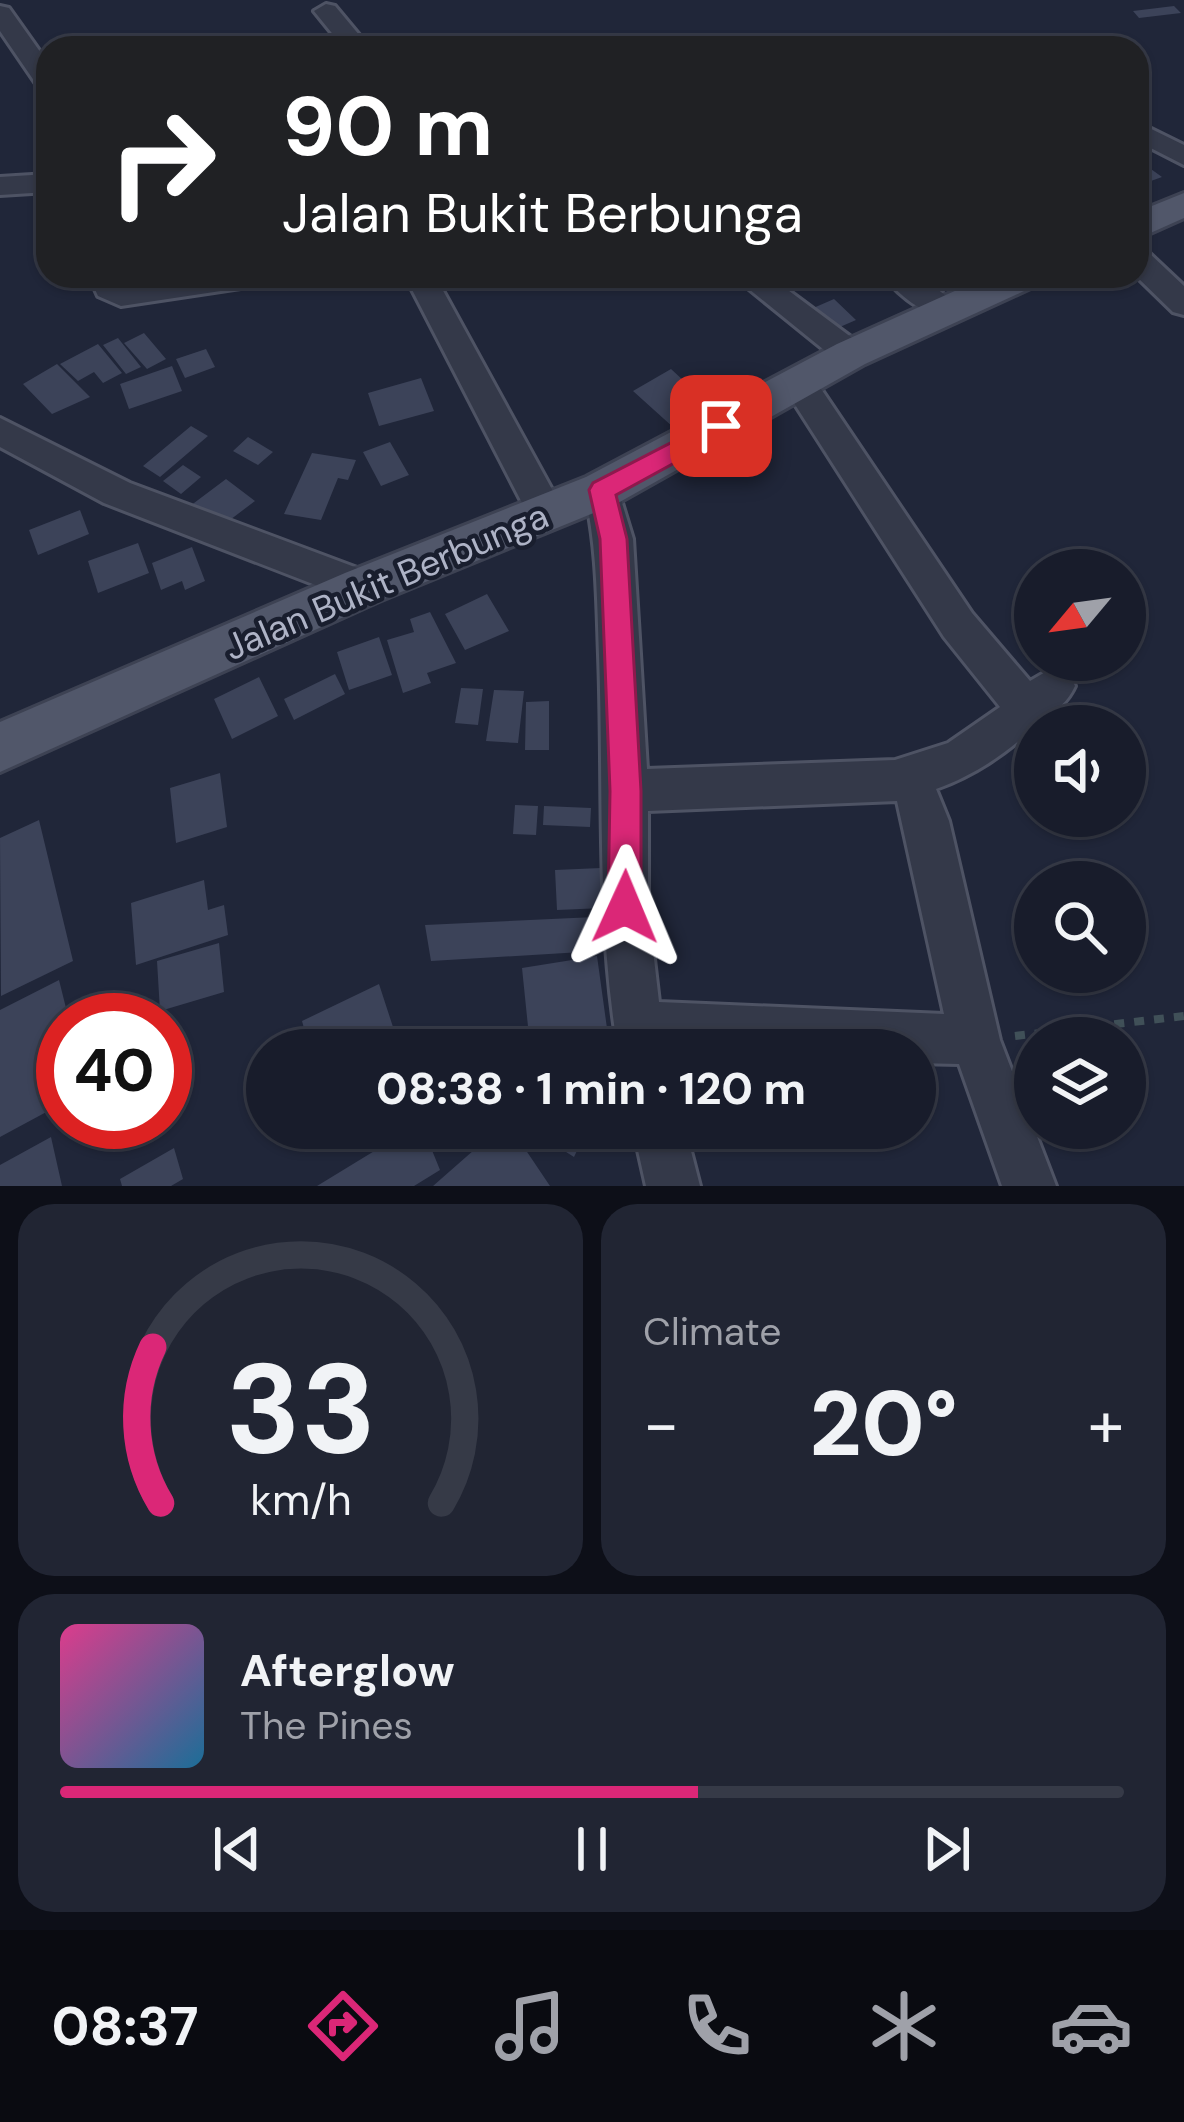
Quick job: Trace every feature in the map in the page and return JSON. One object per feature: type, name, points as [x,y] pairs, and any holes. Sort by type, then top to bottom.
[{"type":"main road","points":[[1149,221],[1184,204]]},
{"type":"main road","name":"Jalan Bukit Berbunga","points":[[0,747],[362,587],[602,490],[851,354],[994,288]]},
{"type":"street","points":[[326,11],[347,36]]},
{"type":"street","points":[[0,13],[36,65]]},
{"type":"street","points":[[1149,137],[1184,156]]},
{"type":"street","points":[[0,186],[36,184]]},
{"type":"street","points":[[1149,270],[1184,304]]},
{"type":"street","points":[[109,288],[121,295],[170,288]]},
{"type":"street","points":[[426,288],[548,514]]},
{"type":"street","points":[[764,288],[851,354]]},
{"type":"street","points":[[916,288],[945,308]]},
{"type":"street","points":[[626,791],[909,778],[932,773],[987,747],[1041,698],[958,626],[800,383]]},
{"type":"street","points":[[0,431],[117,493],[362,587]]},
{"type":"street","points":[[602,490],[614,539],[626,791],[625,907],[640,1029]]},
{"type":"street","points":[[909,778],[927,821],[975,1040],[1029,1186]]},
{"type":"street","points":[[936,1040],[975,1040]]},
{"type":"street","points":[[664,1149],[673,1186]]},
{"type":"path","points":[[975,1040],[1184,1016]]},
{"type":"building","points":[[1174,6],[1181,13],[1139,18],[1133,11]]},
{"type":"building","points":[[1149,168],[1162,177],[1149,182]]},
{"type":"building","points":[[834,299],[856,320],[833,330],[811,309]]},
{"type":"building","points":[[144,333],[166,359],[147,369],[124,343]]},
{"type":"building","points":[[118,338],[141,367],[126,374],[103,345]]},
{"type":"building","points":[[98,344],[122,373],[103,383],[94,372],[78,381],[60,364]]},
{"type":"building","points":[[206,349],[215,367],[185,378],[176,359]]},
{"type":"building","points":[[57,364],[90,397],[52,414],[23,384]]},
{"type":"building","points":[[172,366],[182,391],[129,409],[120,384]]},
{"type":"building","points":[[671,369],[711,406],[674,428],[633,391]]},
{"type":"building","points":[[421,378],[434,411],[379,426],[368,393]]},
{"type":"building","points":[[191,426],[208,436],[160,477],[143,466]]},
{"type":"building","points":[[248,437],[273,452],[258,465],[233,451]]},
{"type":"building","points":[[390,442],[409,475],[381,486],[363,452]]},
{"type":"building","points":[[312,453],[356,460],[348,480],[338,478],[321,520],[284,514]]},
{"type":"building","points":[[183,465],[201,477],[181,494],[163,481]]},
{"type":"building","points":[[226,479],[255,501],[218,529],[190,506]]},
{"type":"building","points":[[80,510],[89,534],[38,555],[29,530]]},
{"type":"building","points":[[138,543],[149,573],[98,593],[88,561]]},
{"type":"building","points":[[192,547],[205,581],[185,590],[182,581],[161,590],[152,563]]},
{"type":"building","points":[[487,594],[509,631],[465,650],[445,614]]},
{"type":"building","points":[[430,612],[456,663],[427,673],[431,683],[403,693],[387,640],[414,632],[410,619]]},
{"type":"building","points":[[379,637],[392,675],[349,690],[337,652]]},
{"type":"building","points":[[335,674],[345,694],[294,720],[284,699]]},
{"type":"building","points":[[259,677],[278,716],[232,739],[214,699]]},
{"type":"building","points":[[461,688],[483,689],[478,725],[455,723]]},
{"type":"building","points":[[494,690],[524,691],[518,743],[486,741]]},
{"type":"building","points":[[549,701],[549,750],[525,750],[526,702]]},
{"type":"building","points":[[220,773],[227,827],[176,843],[170,788]]},
{"type":"building","points":[[515,805],[538,806],[536,835],[513,834]]},
{"type":"building","points":[[544,806],[591,808],[590,827],[543,825]]},
{"type":"building","points":[[39,820],[73,961],[1,996],[0,838]]},
{"type":"building","points":[[601,868],[604,908],[557,910],[555,870]]},
{"type":"building","points":[[204,880],[208,910],[224,905],[228,935],[136,965],[131,903]]},
{"type":"building","points":[[595,917],[598,951],[431,961],[425,925]]},
{"type":"building","points":[[219,943],[224,992],[192,1002],[192,993],[159,993],[157,961]]},
{"type":"building","points":[[597,956],[607,1029],[528,1029],[522,968]]},
{"type":"building","points":[[59,980],[62,993],[36,993],[36,1118],[0,1137],[0,1010]]},
{"type":"building","points":[[379,984],[393,1027],[304,1029],[302,1021]]},
{"type":"building","points":[[36,1145],[36,1149],[54,1149],[62,1186],[0,1186],[0,1165]]},
{"type":"building","points":[[174,1149],[183,1179],[171,1186],[122,1186],[120,1179]]},
{"type":"building","points":[[378,1149],[432,1149],[440,1170],[414,1186],[317,1186]]},
{"type":"building","points":[[475,1149],[525,1149],[550,1186],[433,1186]]},
{"type":"route","points":[[625,907],[626,791],[614,539],[602,490],[721,426]]}]
